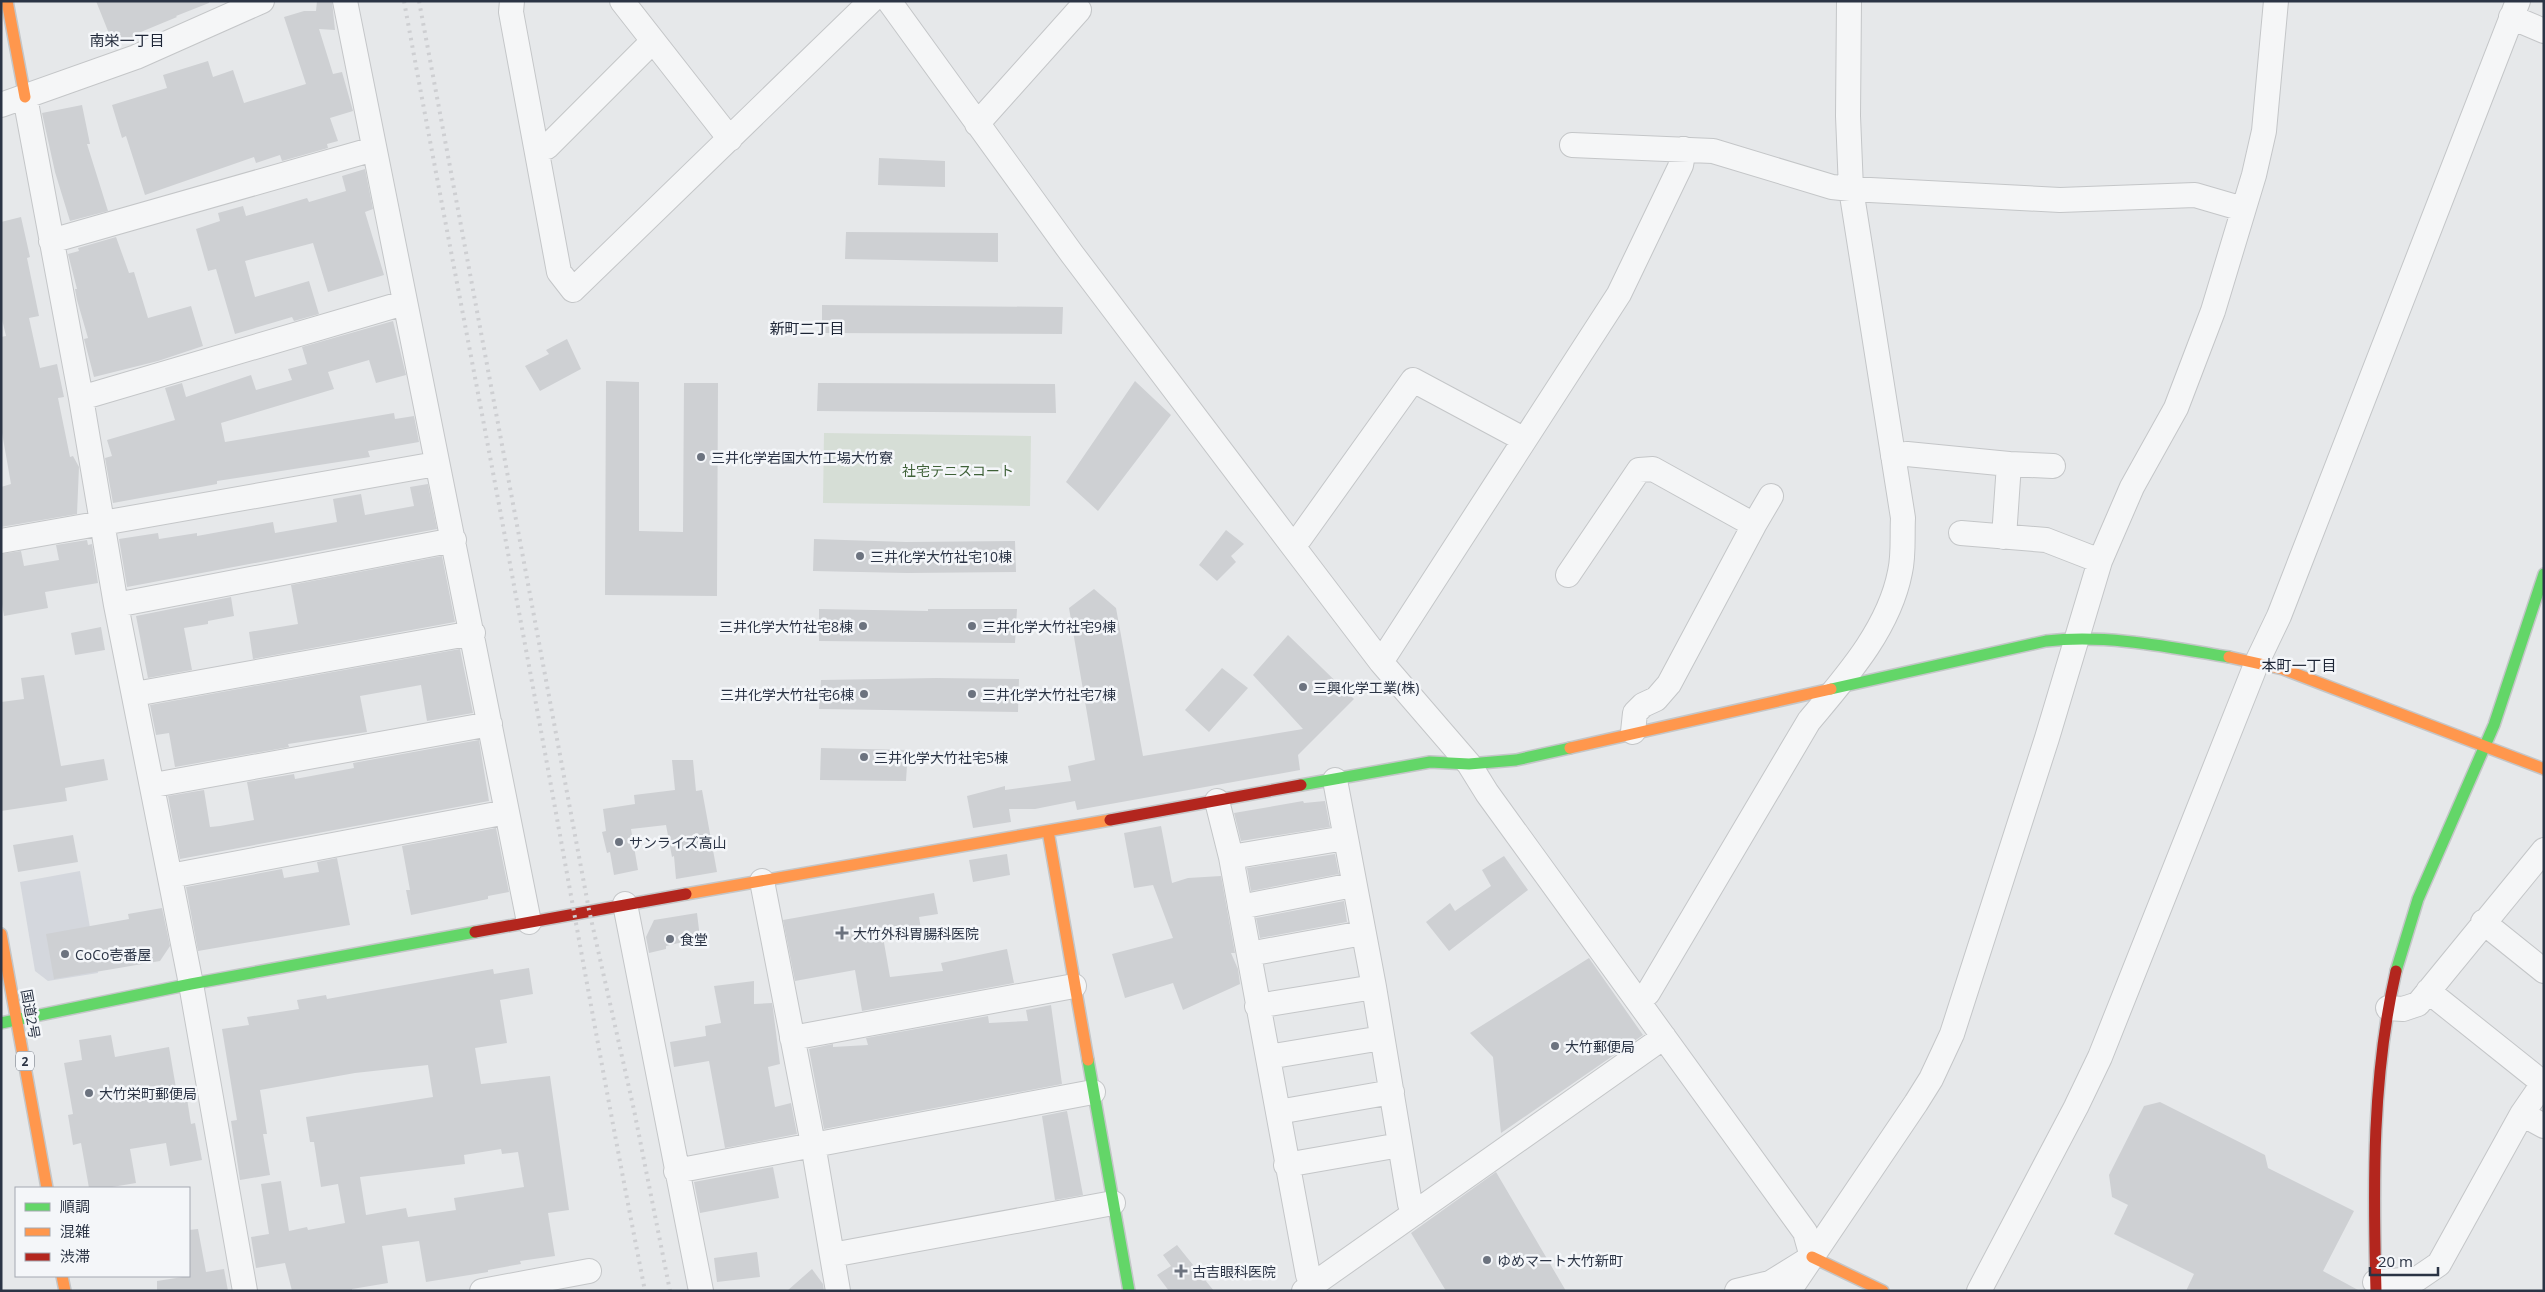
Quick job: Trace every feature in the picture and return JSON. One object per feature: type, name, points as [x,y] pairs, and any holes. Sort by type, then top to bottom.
[{"type":"main road","points":[[7,1],[25,97]]},
{"type":"main road","points":[[2376,1287],[2374,1228],[2380,1060],[2388,1008],[2400,952],[2415,904],[2486,747],[2544,574]]},
{"type":"main road","points":[[1,1023],[191,984],[625,904],[1048,831],[1430,762],[1469,764],[1516,760],[1633,732],[2046,641],[2076,637],[2106,638],[2257,662],[2283,669],[2544,769]]},
{"type":"main road","points":[[1048,831],[1129,1291]]},
{"type":"main road","name":"国道2号","points":[[1,934],[47,1187]]},
{"type":"main road","points":[[1812,1257],[1883,1291]]},
{"type":"main road","points":[[62,1277],[65,1291]]},
{"type":"street","points":[[1,106],[136,57],[262,1]]},
{"type":"street","points":[[345,1],[436,464],[473,633],[529,922]]},
{"type":"street","points":[[512,1],[510,12],[559,272],[573,290],[871,1]]},
{"type":"street","points":[[622,1],[652,42],[730,139]]},
{"type":"street","points":[[889,1],[977,124],[1292,545],[1381,662],[1469,764],[1487,793],[1639,1000],[1805,1232],[1812,1257]]},
{"type":"street","points":[[1639,1000],[1648,993],[1810,720],[1838,687],[1884,622],[1900,572],[1903,518],[1851,189],[1848,116],[1848,1]]},
{"type":"street","points":[[1789,1291],[1931,1079],[1952,1034],[2100,561],[2132,487],[2176,408],[2193,368],[2213,311],[2264,131],[2276,1]]},
{"type":"street","points":[[1979,1291],[2076,1107],[2100,1057],[2257,662],[2279,616],[2515,9],[2544,31]]},
{"type":"street","points":[[977,124],[1079,10]]},
{"type":"street","points":[[537,148],[547,147],[652,42]]},
{"type":"street","points":[[25,97],[81,398],[116,605],[154,785],[246,1291]]},
{"type":"street","points":[[1572,145],[1713,151],[1832,187],[1851,189],[2060,200],[2195,195],[2243,209]]},
{"type":"street","points":[[51,241],[374,149]]},
{"type":"street","points":[[1381,662],[1523,439],[1619,294],[1681,165],[1684,149]]},
{"type":"street","points":[[81,398],[404,302]]},
{"type":"street","points":[[1292,545],[1300,538],[1413,380],[1523,439]]},
{"type":"street","points":[[1893,456],[1907,454],[2008,464],[2053,466]]},
{"type":"street","points":[[1,540],[436,464]]},
{"type":"street","points":[[2004,537],[2008,464]]},
{"type":"street","points":[[1568,575],[1639,470],[1653,469],[1754,524]]},
{"type":"street","points":[[1633,732],[1635,712],[1656,698],[1669,684],[1754,524],[1771,496]]},
{"type":"street","points":[[1961,533],[2046,540],[2100,561]]},
{"type":"street","points":[[116,605],[454,540]]},
{"type":"street","points":[[135,694],[473,633]]},
{"type":"street","points":[[154,785],[490,724]]},
{"type":"street","points":[[1335,780],[1353,885],[1374,987],[1410,1204],[1415,1213]]},
{"type":"street","points":[[1217,801],[1231,857],[1309,1287]]},
{"type":"street","points":[[170,876],[507,812]]},
{"type":"street","points":[[1231,857],[1345,838]]},
{"type":"street","points":[[2388,1008],[2403,1009],[2418,1004],[2483,922],[2542,854]]},
{"type":"street","points":[[762,881],[813,1144],[838,1291]]},
{"type":"street","points":[[1240,907],[1353,885]]},
{"type":"street","points":[[625,904],[701,1291]]},
{"type":"street","points":[[2483,922],[2544,971]]},
{"type":"street","points":[[1249,954],[1363,933]]},
{"type":"street","points":[[792,1038],[1074,986]]},
{"type":"street","points":[[1258,1006],[1374,987]]},
{"type":"street","points":[[2376,1287],[2417,1279],[2439,1264],[2522,1114],[2544,1082],[2428,991]]},
{"type":"street","points":[[1309,1287],[1664,1037]]},
{"type":"street","points":[[1268,1056],[1382,1038]]},
{"type":"street","points":[[676,1171],[1093,1092]]},
{"type":"street","points":[[1278,1112],[1392,1092]]},
{"type":"street","points":[[2522,1114],[2544,1126]]},
{"type":"street","points":[[1286,1165],[1400,1145]]},
{"type":"street","points":[[832,1255],[1113,1203]]},
{"type":"street","points":[[1736,1291],[1770,1283],[1812,1257]]},
{"type":"street","points":[[482,1291],[589,1271]]},
{"type":"shaded area","points":[[80,871],[98,973],[48,981],[35,971],[20,882]]},
{"type":"green space","name":"社宅テニスコート","points":[[824,433],[1031,436],[1030,506],[823,503]]},
{"type":"building","points":[[96,1],[209,1],[209,3],[136,34],[137,37],[114,46]]},
{"type":"building","points":[[317,1],[332,1],[335,30],[319,29],[333,74],[342,72],[353,111],[330,118],[338,141],[327,144],[328,148],[282,161],[280,155],[256,163],[254,157],[145,195],[126,136],[122,138],[112,105],[167,88],[163,75],[208,61],[213,77],[233,70],[244,103],[306,84],[284,17],[304,11],[316,11]]},
{"type":"building","points":[[82,105],[90,144],[87,144],[108,211],[70,221],[55,172],[42,113]]},
{"type":"building","points":[[879,158],[945,161],[945,187],[878,185]]},
{"type":"building","points":[[365,169],[373,209],[365,212],[384,275],[328,292],[313,243],[245,261],[255,297],[309,281],[319,314],[294,321],[292,317],[235,334],[216,269],[208,271],[196,229],[220,221],[218,213],[243,206],[246,216],[307,198],[309,202],[346,191],[342,176]]},
{"type":"building","points":[[21,217],[30,257],[27,258],[39,316],[29,318],[40,368],[57,364],[64,397],[58,398],[70,457],[73,456],[79,467],[77,514],[1,527],[1,487],[11,484],[1,427],[1,337],[6,336],[1,315],[1,222]]},
{"type":"building","points":[[846,232],[998,233],[998,262],[845,259]]},
{"type":"building","points":[[116,237],[129,273],[134,272],[148,318],[191,306],[203,346],[158,361],[94,377],[84,339],[88,338],[77,300],[75,289],[77,289],[68,254],[79,251],[78,248]]},
{"type":"building","points":[[822,305],[1063,307],[1062,334],[822,333]]},
{"type":"building","points":[[393,321],[406,375],[376,383],[369,360],[328,372],[334,389],[221,423],[225,442],[394,413],[395,419],[414,416],[419,442],[368,451],[370,457],[217,481],[217,484],[113,503],[105,458],[112,456],[107,440],[175,420],[165,388],[182,383],[186,397],[251,375],[256,390],[292,380],[288,369],[307,364],[302,347]]},
{"type":"building","points":[[567,339],[581,369],[540,391],[525,366],[549,354],[546,350]]},
{"type":"building","name":"三井化学岩国大竹工場大竹寮","points":[[606,381],[639,382],[639,531],[683,532],[684,383],[718,383],[717,596],[605,595]]},
{"type":"building","points":[[1135,381],[1171,415],[1098,511],[1066,482]]},
{"type":"building","points":[[818,383],[1055,384],[1056,413],[817,411]]},
{"type":"building","points":[[428,484],[437,529],[127,587],[119,539],[158,533],[159,539],[197,533],[197,536],[273,522],[275,533],[337,522],[333,499],[361,494],[365,515],[414,506],[410,487]]},
{"type":"building","points":[[1226,530],[1244,544],[1231,556],[1236,562],[1217,581],[1199,565]]},
{"type":"building","points":[[814,539],[906,542],[1015,541],[1016,572],[907,573],[813,571]]},
{"type":"building","points":[[87,540],[88,545],[92,544],[98,583],[45,592],[48,608],[4,616],[1,598],[1,554],[21,551],[24,566],[59,560],[56,545]]},
{"type":"building","points":[[442,556],[455,622],[253,659],[249,632],[298,624],[291,585]]},
{"type":"building","points":[[1094,589],[1116,608],[1143,756],[1303,729],[1253,675],[1288,635],[1354,699],[1298,755],[1300,770],[1077,810],[1075,801],[1035,809],[1009,809],[1011,822],[973,828],[967,796],[1005,786],[1005,790],[1071,781],[1068,766],[1095,760],[1069,608]]},
{"type":"building","points":[[231,597],[234,616],[208,621],[208,624],[184,628],[192,670],[148,678],[136,616]]},
{"type":"building","points":[[819,609],[928,611],[928,609],[1017,609],[1015,643],[819,641]]},
{"type":"building","points":[[101,627],[105,650],[75,655],[71,633]]},
{"type":"building","points":[[460,649],[473,713],[427,721],[421,685],[360,696],[367,732],[288,744],[289,747],[175,767],[169,733],[156,735],[150,705]]},
{"type":"building","points":[[1222,668],[1248,688],[1209,732],[1185,710]]},
{"type":"building","points":[[44,675],[61,766],[104,759],[108,780],[65,788],[67,801],[1,811],[1,702],[24,699],[21,678]]},
{"type":"building","points":[[1019,679],[1018,712],[819,709],[821,680]]},
{"type":"building","points":[[479,740],[489,801],[180,859],[168,796],[204,790],[210,827],[254,820],[247,782],[294,774],[295,779],[354,768],[353,763]]},
{"type":"building","name":"三井化学大竹社宅5棟","points":[[821,748],[908,750],[906,781],[820,780]]},
{"type":"building","points":[[672,760],[693,760],[696,791],[702,790],[717,872],[676,879],[674,856],[672,857],[666,825],[631,829],[638,870],[614,875],[610,852],[607,853],[602,832],[606,831],[603,809],[635,804],[634,795],[675,790]]},
{"type":"building","points":[[1303,801],[1304,803],[1325,801],[1330,827],[1241,841],[1234,813]]},
{"type":"building","points":[[1161,826],[1172,883],[1188,878],[1221,876],[1235,953],[1231,953],[1238,969],[1240,984],[1183,1010],[1173,983],[1125,998],[1112,954],[1173,938],[1153,885],[1134,888],[1124,833]]},
{"type":"building","points":[[496,828],[509,892],[488,896],[488,899],[411,915],[406,890],[410,890],[402,846]]},
{"type":"building","points":[[73,835],[78,862],[18,872],[13,845]]},
{"type":"building","points":[[1007,854],[1010,875],[973,882],[969,860]]},
{"type":"building","points":[[1335,854],[1339,874],[1251,891],[1247,868]]},
{"type":"building","points":[[1504,856],[1528,890],[1449,951],[1426,922],[1450,903],[1455,911],[1491,886],[1482,870]]},
{"type":"building","points":[[337,858],[350,925],[198,951],[186,887],[282,869],[284,878],[319,872],[317,862]]},
{"type":"building","points":[[934,893],[938,914],[919,917],[921,929],[883,937],[890,977],[943,971],[941,963],[1007,949],[1014,983],[862,1011],[855,970],[795,981],[783,920]]},
{"type":"building","points":[[1344,901],[1347,922],[1260,938],[1256,918]]},
{"type":"building","points":[[162,908],[170,946],[160,961],[54,979],[46,934],[129,919],[128,914]]},
{"type":"building","name":"食堂","points":[[697,913],[700,938],[666,946],[666,949],[649,953],[646,937],[654,920]]},
{"type":"building","name":"大竹郵便局","points":[[1589,958],[1643,1035],[1501,1133],[1493,1057],[1470,1033]]},
{"type":"building","points":[[529,968],[533,994],[500,1000],[507,1043],[475,1048],[481,1084],[550,1076],[569,1210],[548,1213],[555,1256],[520,1261],[521,1264],[488,1270],[488,1272],[426,1282],[419,1241],[382,1246],[388,1283],[352,1289],[352,1291],[292,1291],[285,1263],[256,1268],[251,1237],[269,1234],[261,1184],[281,1181],[289,1231],[307,1227],[308,1230],[345,1223],[338,1184],[321,1187],[314,1142],[310,1142],[306,1117],[433,1097],[428,1065],[355,1073],[260,1090],[267,1134],[263,1134],[270,1175],[240,1180],[231,1121],[237,1120],[222,1029],[249,1025],[247,1017],[299,1009],[297,1000],[326,995],[327,999],[493,969],[494,974]],"holes":[[[501,1149],[502,1154],[518,1152],[524,1187],[454,1198],[456,1210],[408,1217],[406,1208],[366,1215],[360,1177],[465,1164],[464,1155]]]},
{"type":"building","points":[[754,981],[754,1004],[772,1003],[780,1064],[768,1067],[775,1107],[791,1103],[797,1134],[725,1148],[709,1061],[674,1067],[670,1042],[706,1036],[705,1026],[721,1023],[714,986]]},
{"type":"building","points":[[1051,1005],[1062,1084],[824,1129],[809,1049],[833,1044],[833,1047],[868,1045],[866,1038],[988,1016],[989,1023],[1028,1021],[1026,1010]]},
{"type":"building","points":[[111,1035],[115,1057],[169,1047],[177,1094],[186,1092],[191,1124],[195,1123],[202,1160],[170,1166],[166,1143],[130,1149],[136,1183],[112,1187],[89,1187],[81,1143],[73,1145],[68,1115],[73,1114],[64,1063],[82,1060],[79,1040]]},
{"type":"building","points":[[2160,1102],[2265,1155],[2268,1168],[2354,1211],[2323,1271],[2360,1291],[2186,1291],[2194,1274],[2114,1234],[2128,1205],[2112,1197],[2109,1175],[2144,1106]]},
{"type":"building","points":[[1067,1111],[1083,1195],[1055,1200],[1042,1116]]},
{"type":"building","points":[[773,1167],[779,1198],[700,1213],[694,1182]]},
{"type":"building","name":"ゆめマート大竹新町","points":[[1496,1172],[1566,1291],[1446,1291],[1411,1233]]},
{"type":"building","points":[[198,1229],[206,1272],[224,1269],[228,1291],[157,1291],[157,1281],[190,1277],[190,1230]]},
{"type":"building","name":"古吉眼科医院","points":[[1177,1245],[1214,1291],[1169,1291],[1157,1275],[1171,1266],[1163,1255]]},
{"type":"building","points":[[757,1252],[760,1277],[717,1282],[714,1258]]},
{"type":"building","points":[[812,1269],[823,1284],[824,1291],[787,1291]]},
{"type":"railway","points":[[404,1],[645,1291]]},
{"type":"railway","points":[[419,1],[589,910],[634,1110],[670,1291]]},
{"type":"traffic: fast","points":[[2396,971],[2418,899],[2494,725],[2544,574]]},
{"type":"traffic: fast","points":[[1831,689],[2046,641],[2069,639],[2115,640],[2229,657]]},
{"type":"traffic: fast","points":[[1301,785],[1430,762],[1469,764],[1516,760],[1570,748]]},
{"type":"traffic: fast","points":[[1,1023],[191,984],[475,932]]},
{"type":"traffic: fast","points":[[1088,1060],[1129,1291]]},
{"type":"traffic: slow","points":[[7,1],[25,97]]},
{"type":"traffic: slow","points":[[2229,657],[2283,669],[2544,769]]},
{"type":"traffic: slow","points":[[1570,748],[1831,689]]},
{"type":"traffic: slow","points":[[686,894],[1110,820]]},
{"type":"traffic: slow","points":[[1048,831],[1088,1060]]},
{"type":"traffic: slow","points":[[1,934],[47,1187]]},
{"type":"traffic: slow","points":[[1812,1257],[1883,1291]]},
{"type":"traffic: slow","points":[[62,1277],[65,1291]]},
{"type":"traffic: jam","points":[[1110,820],[1301,785]]},
{"type":"traffic: jam","points":[[475,932],[686,894]]},
{"type":"traffic: jam","points":[[2376,1291],[2374,1211],[2378,1090],[2382,1050],[2396,971]]},
{"type":"place","name":"三井化学岩国大竹工場大竹寮","points":[[701,457]]},
{"type":"place","name":"三井化学大竹社宅10棟","points":[[860,556]]},
{"type":"place","name":"三井化学大竹社宅8棟","points":[[863,626]]},
{"type":"place","name":"三井化学大竹社宅9棟","points":[[972,626]]},
{"type":"place","name":"三興化学工業(株)","points":[[1303,687]]},
{"type":"place","name":"三井化学大竹社宅6棟","points":[[864,694]]},
{"type":"place","name":"三井化学大竹社宅7棟","points":[[972,694]]},
{"type":"place","name":"三井化学大竹社宅5棟","points":[[864,757]]},
{"type":"place","name":"サンライズ高山","points":[[619,842]]},
{"type":"place","name":"大竹外科胃腸科医院","points":[[842,933]]},
{"type":"place","name":"食堂","points":[[670,939]]},
{"type":"place","name":"CoCo壱番屋","points":[[65,954]]},
{"type":"place","name":"大竹郵便局","points":[[1555,1046]]},
{"type":"place","name":"大竹栄町郵便局","points":[[89,1093]]},
{"type":"place","name":"ゆめマート大竹新町","points":[[1487,1260]]},
{"type":"place","name":"古吉眼科医院","points":[[1181,1271]]},
{"type":"district","name":"南栄一丁目","points":[[127,40]]},
{"type":"district","name":"新町二丁目","points":[[807,328]]},
{"type":"district","name":"本町一丁目","points":[[2299,665]]}]
